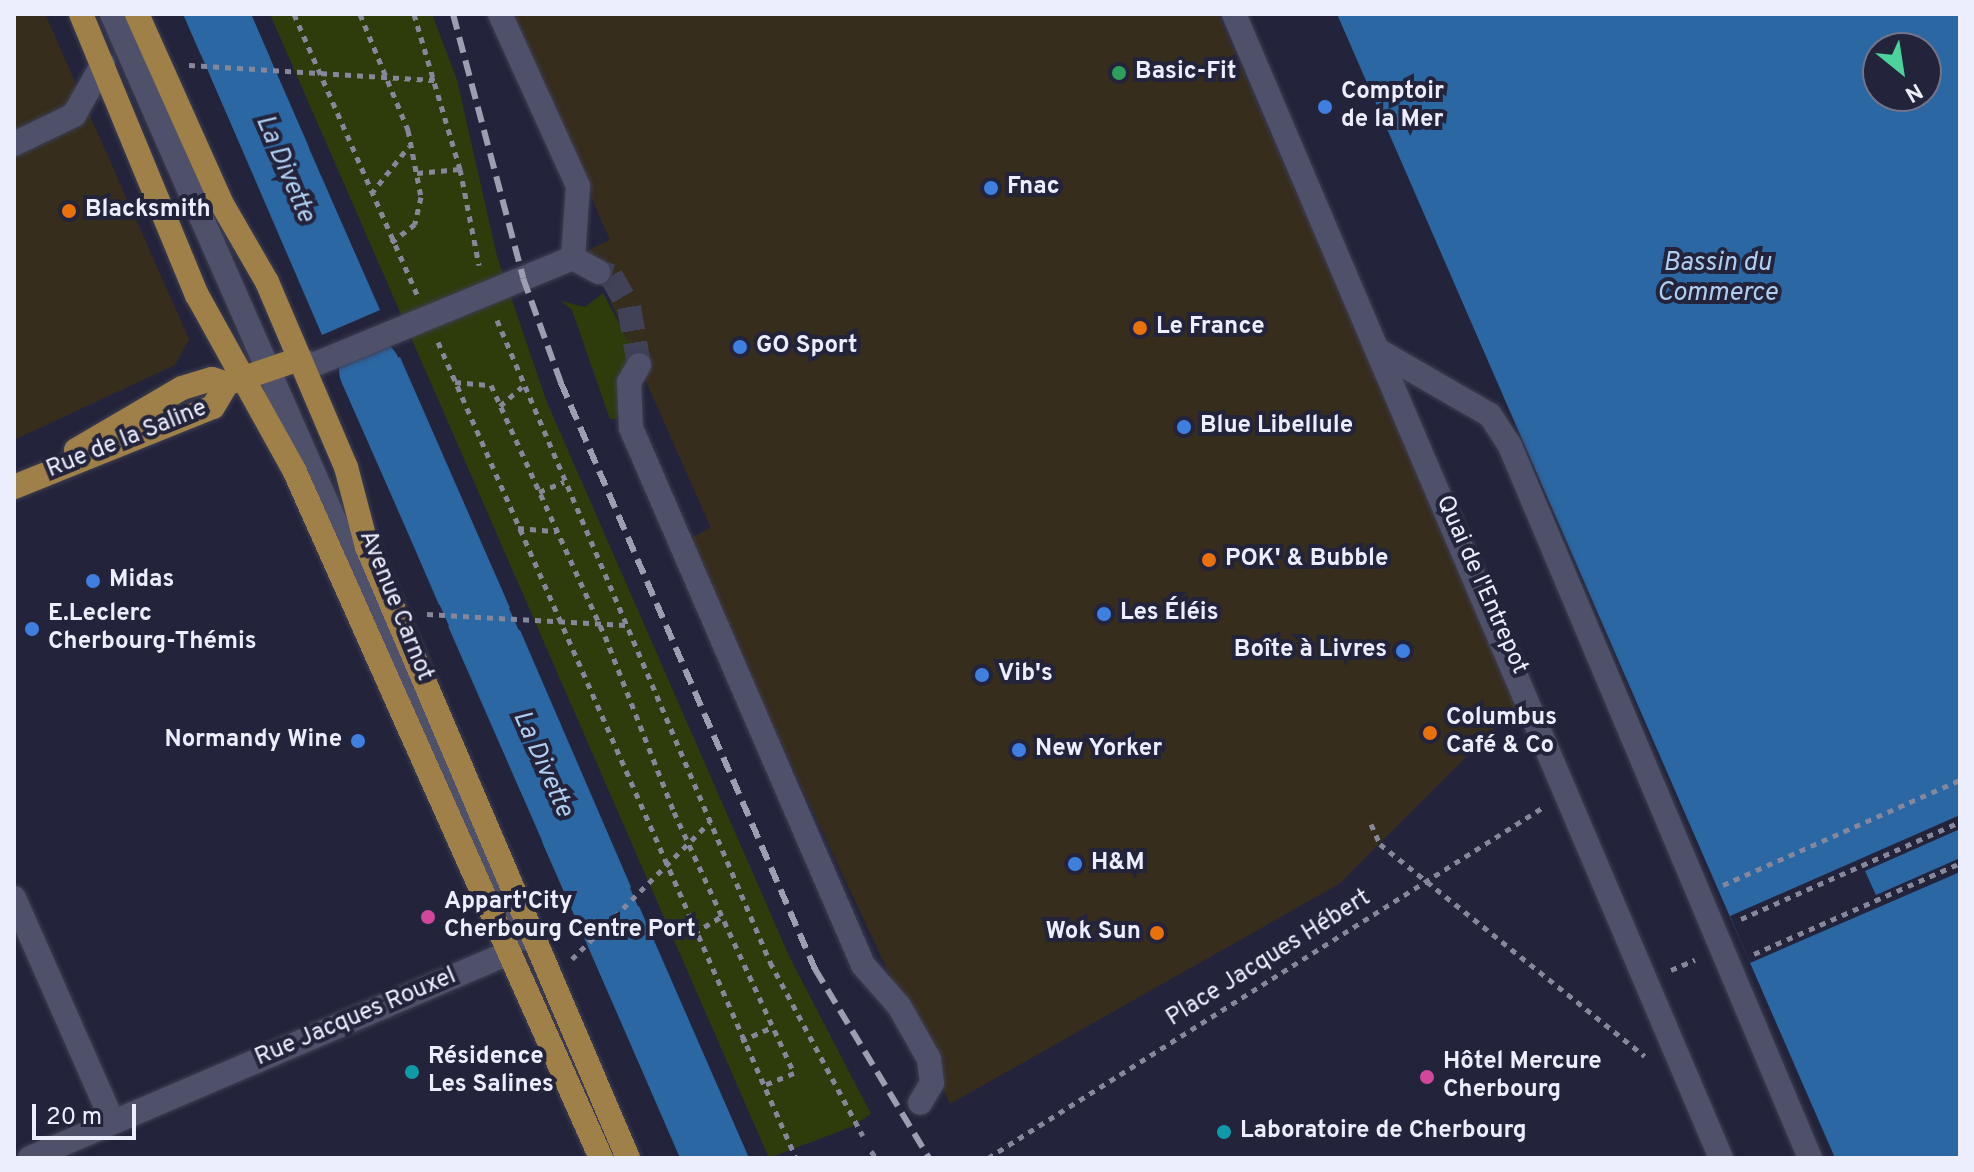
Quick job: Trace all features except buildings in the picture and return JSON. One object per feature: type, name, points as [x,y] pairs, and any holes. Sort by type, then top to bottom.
[{"type":"main road","points":[[81,14],[235,381],[295,472],[506,954],[601,1158]]},
{"type":"main road","name":"Avenue Carnot","points":[[137,14],[310,362],[346,467],[367,547],[628,1158]]},
{"type":"main road","name":"Rue de la Saline","points":[[18,485],[159,399],[200,380],[235,381],[310,362]]},
{"type":"street","points":[[112,14],[498,893],[553,983]]},
{"type":"street","points":[[500,14],[578,186],[573,258]]},
{"type":"street","name":"Quai de l'Entrepot","points":[[1234,14],[1523,681],[1648,980],[1716,1157]]},
{"type":"street","points":[[22,140],[74,115],[103,64]]},
{"type":"street","points":[[310,362],[573,258]]},
{"type":"street","points":[[573,258],[598,272]]},
{"type":"street","points":[[234,297],[235,381]]},
{"type":"street","points":[[1379,351],[1490,415],[1510,446],[1696,898],[1810,1158]]},
{"type":"street","points":[[639,365],[629,382],[631,428],[863,965],[899,1006],[929,1059],[932,1083],[920,1103]]},
{"type":"street","points":[[14,898],[113,1122]]},
{"type":"street","name":"Rue Jacques Rouxel","points":[[30,1158],[506,954]]},
{"type":"path","points":[[294,14],[391,243],[421,302]]},
{"type":"path","points":[[360,14],[381,76],[410,145],[417,173],[415,224],[391,243]]},
{"type":"path","points":[[414,14],[437,80],[482,274]]},
{"type":"path","points":[[188,65],[437,80]]},
{"type":"path","points":[[371,194],[410,145]]},
{"type":"path","points":[[417,173],[460,169]]},
{"type":"path","points":[[494,310],[522,387],[802,1030],[863,1136]]},
{"type":"path","points":[[435,333],[741,1041],[796,1158]]},
{"type":"path","points":[[455,382],[491,385],[599,624],[690,843],[794,1073],[762,1086]]},
{"type":"path","points":[[500,406],[522,387]]},
{"type":"path","points":[[539,492],[564,482]]},
{"type":"path","points":[[518,528],[556,531]]},
{"type":"path","points":[[426,614],[626,625]]},
{"type":"path","points":[[1696,898],[1960,780]]},
{"type":"path","name":"Place Jacques Hébert","points":[[988,1158],[1570,793]]},
{"type":"path","points":[[577,954],[710,822]]},
{"type":"path","points":[[1718,950],[1733,923],[1960,822]]},
{"type":"path","points":[[1371,824],[1380,844],[1654,1063]]},
{"type":"path","points":[[1648,980],[1718,950],[1747,957],[1960,863]]},
{"type":"path","points":[[694,933],[722,916]]},
{"type":"path","points":[[741,1041],[772,1027]]},
{"type":"path","points":[[871,1151],[876,1158]]},
{"type":"shaded area","points":[[14,14],[45,14],[189,339],[175,365],[14,440]]},
{"type":"shaded area","name":"Les Éléis","points":[[511,14],[1218,14],[1520,703],[1339,884],[950,1104],[686,540],[711,528],[588,250],[610,240]]},
{"type":"green space","points":[[270,14],[432,14],[457,80],[497,256],[546,400],[790,958],[871,1114],[851,1127],[769,1158]]},
{"type":"green space","points":[[603,293],[631,346],[617,419],[610,419],[572,310],[561,301],[585,307]]},
{"type":"water","points":[[183,14],[251,14],[270,58],[201,55]]},
{"type":"water","name":"Bassin du Commerce","points":[[1337,14],[1960,14],[1960,1158],[1835,1158]]},
{"type":"water","points":[[210,75],[279,80],[380,310],[322,335]]},
{"type":"water","points":[[400,357],[510,608],[439,605],[343,381]]},
{"type":"water","points":[[448,626],[520,630],[631,887],[583,934]]},
{"type":"water","points":[[639,906],[749,1158],[680,1158],[591,953]]},
{"type":"pier","points":[[1960,815],[1960,829],[1865,871],[1876,895],[1960,858],[1960,872],[1750,963],[1730,916]]},
{"type":"waterway","name":"La Divette","points":[[217,14],[279,156]]},
{"type":"waterway","name":"La Divette","points":[[370,370],[518,706]]},
{"type":"waterway","name":"La Divette","points":[[572,833],[715,1158]]},
{"type":"tunnel","points":[[598,272],[611,276],[629,307],[639,365]]},
{"type":"railway","points":[[453,14],[523,278],[561,383],[815,969],[929,1158]]},
{"type":"place","name":"Basic-Fit","points":[[1119,73]]},
{"type":"place","name":"Comptoir de la Mer","points":[[1325,107]]},
{"type":"place","name":"Fnac","points":[[991,188]]},
{"type":"place","name":"Blacksmith","points":[[69,211]]},
{"type":"place","name":"Le France","points":[[1140,328]]},
{"type":"place","name":"GO Sport","points":[[740,347]]},
{"type":"place","name":"Blue Libellule","points":[[1184,427]]},
{"type":"place","name":"POK' & Bubble","points":[[1209,560]]},
{"type":"place","name":"Midas","points":[[93,581]]},
{"type":"place","name":"Les Éléis","points":[[1104,614]]},
{"type":"place","name":"E.Leclerc Cherbourg-Thémis","points":[[32,629]]},
{"type":"place","name":"Boîte à Livres","points":[[1403,651]]},
{"type":"place","name":"Vib's","points":[[982,675]]},
{"type":"place","name":"Columbus Café & Co","points":[[1430,733]]},
{"type":"place","name":"Normandy Wine","points":[[358,741]]},
{"type":"place","name":"New Yorker","points":[[1019,750]]},
{"type":"place","name":"H&M","points":[[1075,864]]},
{"type":"place","name":"Appart'City Cherbourg Centre Port","points":[[428,917]]},
{"type":"place","name":"Wok Sun","points":[[1157,933]]},
{"type":"place","name":"Résidence Les Salines","points":[[412,1072]]},
{"type":"place","name":"Hôtel Mercure Cherbourg","points":[[1427,1077]]},
{"type":"place","name":"Laboratoire de Cherbourg","points":[[1224,1132]]}]
